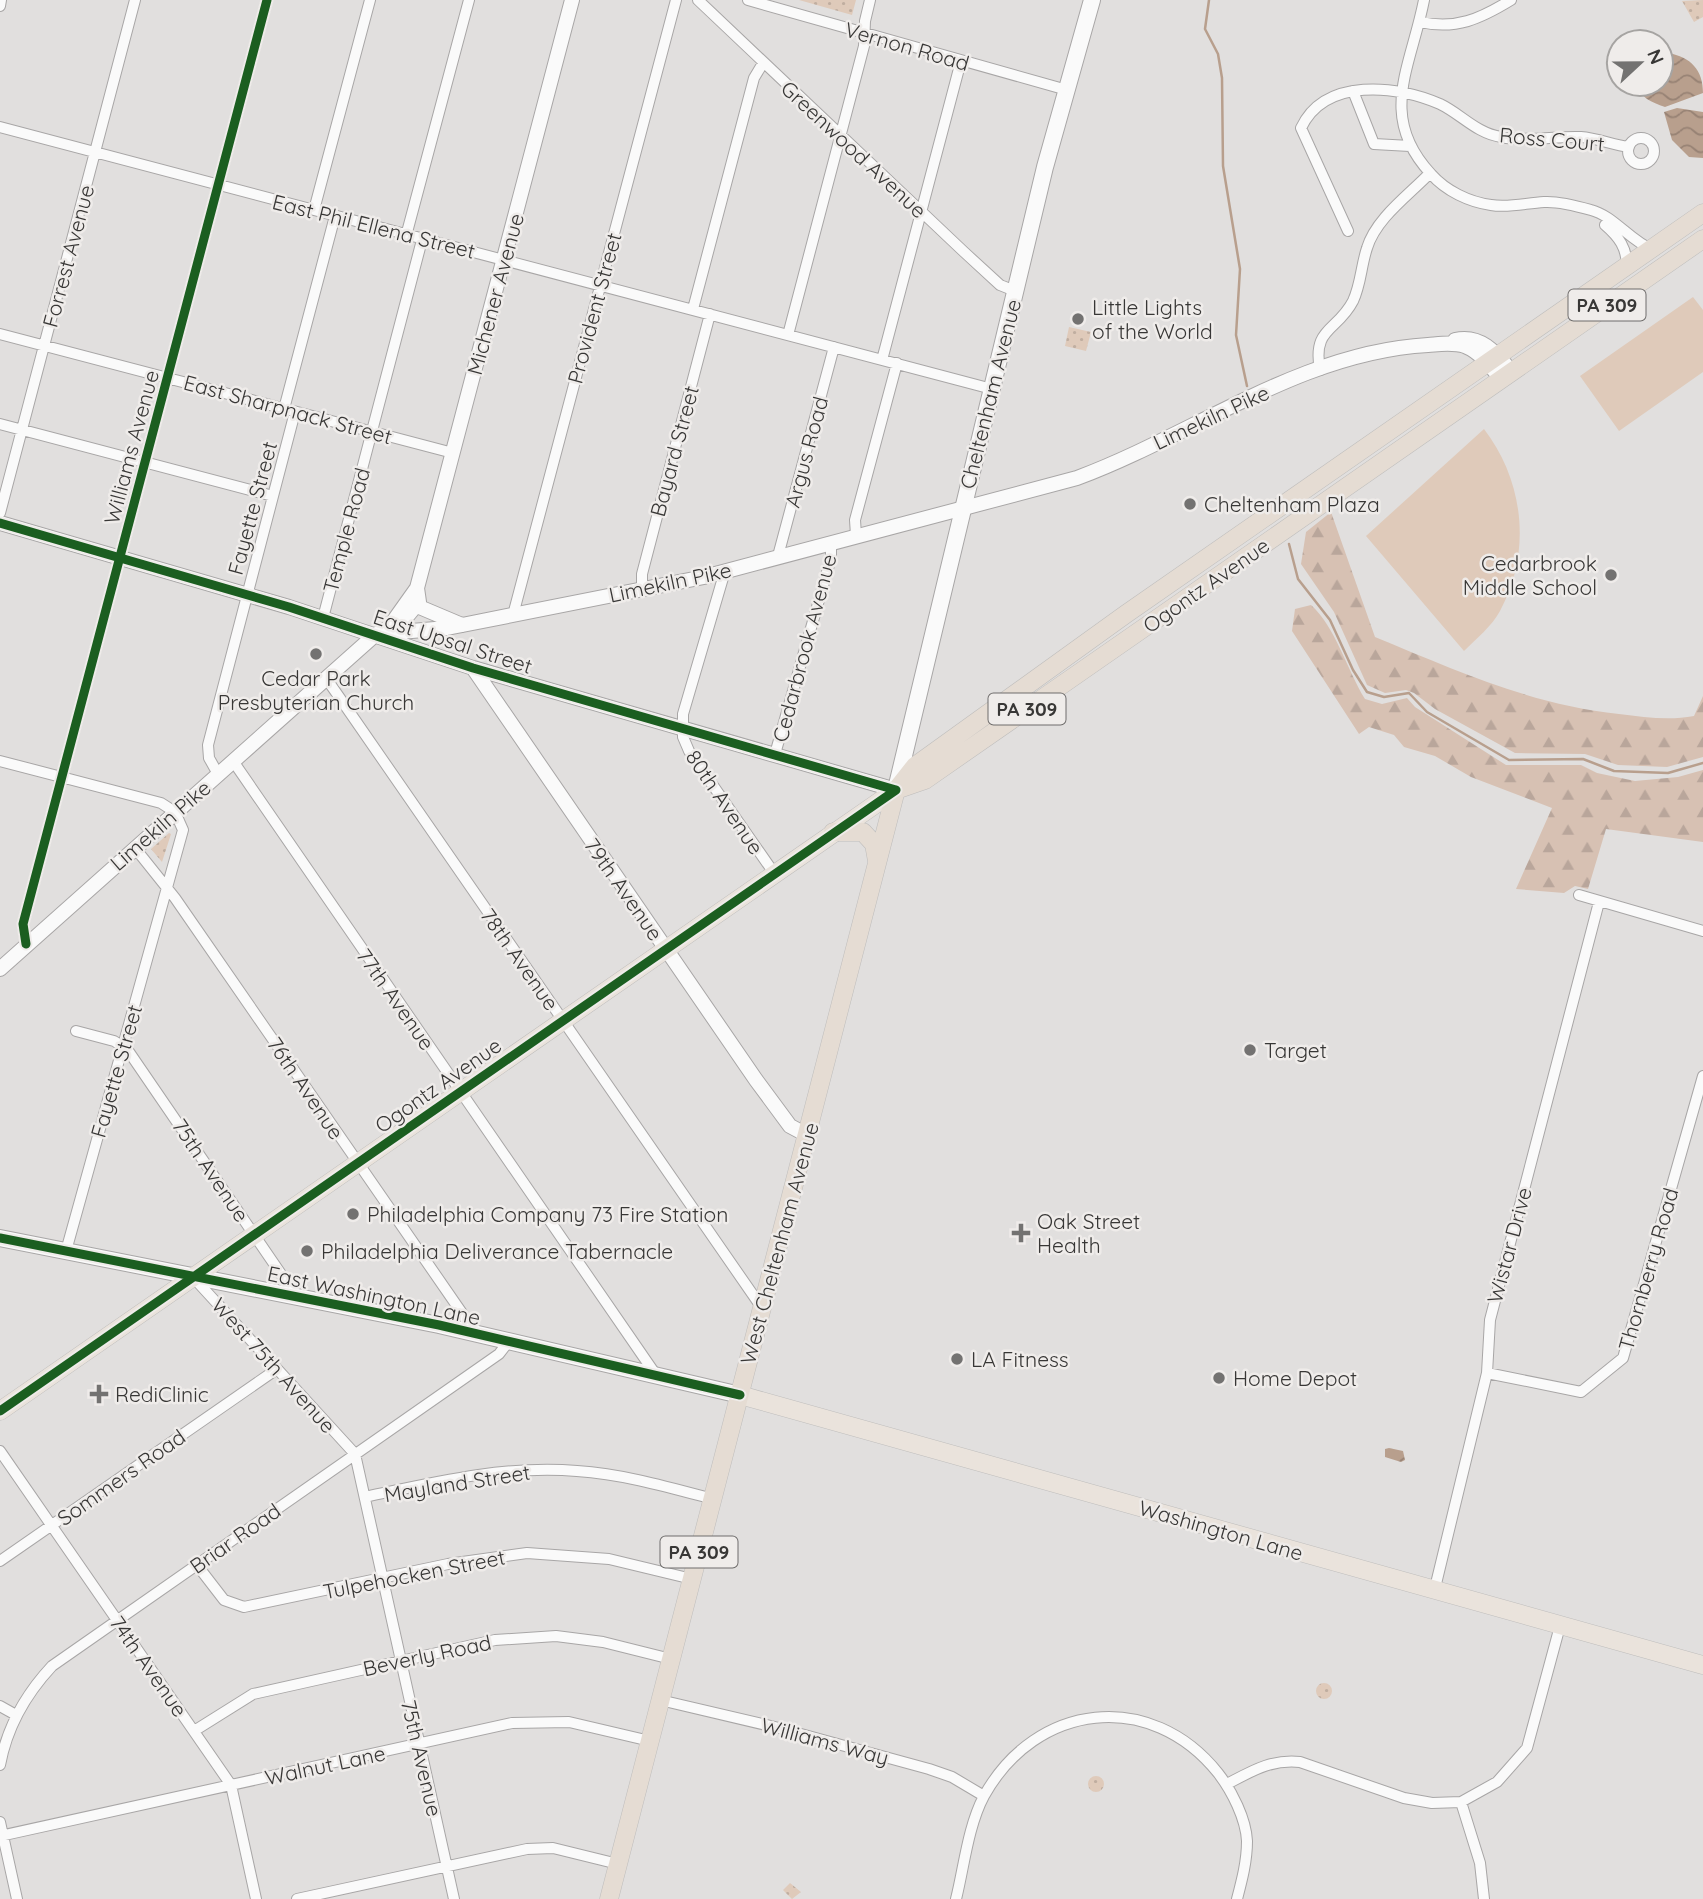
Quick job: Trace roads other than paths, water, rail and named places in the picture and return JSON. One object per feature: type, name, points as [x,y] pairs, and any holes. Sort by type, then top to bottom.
[{"type":"highway","name":"PA 309","points":[[1500,367],[1627,267],[1703,214]]},
{"type":"highway","name":"PA 309","points":[[1500,367],[1703,239]]},
{"type":"highway","name":"Ogontz Avenue","points":[[896,790],[925,780],[1500,367]]},
{"type":"highway","name":"West Cheltenham Avenue","points":[[609,1899],[896,790]]},
{"type":"highway","points":[[833,832],[863,832],[873,844],[877,861]]},
{"type":"main road","name":"Cheltenham Avenue","points":[[896,790],[961,507],[1092,0]]},
{"type":"main road","name":"Ogontz Avenue","points":[[0,1411],[896,790]]},
{"type":"main road","name":"East Washington Lane","points":[[0,1238],[471,1332],[740,1395]]},
{"type":"main road","name":"Washington Lane","points":[[740,1395],[1703,1665]]},
{"type":"street","points":[[0,6],[1,0]]},
{"type":"street","name":"Forrest Avenue","points":[[0,513],[135,0]]},
{"type":"street","name":"Williams Avenue","points":[[26,944],[23,924],[267,0]]},
{"type":"street","points":[[314,210],[370,0]]},
{"type":"street","points":[[406,236],[469,0]]},
{"type":"street","name":"Michener Avenue","points":[[376,634],[404,620],[417,606],[417,588],[572,0]]},
{"type":"street","name":"Provident Street","points":[[513,615],[676,0]]},
{"type":"street","name":"Greenwood Avenue","points":[[698,0],[1000,285],[1015,291]]},
{"type":"street","name":"Vernon Road","points":[[748,0],[1067,90]]},
{"type":"street","points":[[789,334],[864,46],[870,0]]},
{"type":"street","points":[[1424,0],[1402,92],[1400,117],[1410,146],[1430,173],[1462,197],[1490,205],[1516,206],[1546,202],[1592,210],[1608,219],[1640,245],[1653,250]]},
{"type":"street","points":[[1420,22],[1446,26],[1463,24],[1511,0]]},
{"type":"street","points":[[882,360],[961,61]]},
{"type":"street","points":[[693,309],[754,78],[763,63]]},
{"type":"street","name":"Ross Court","points":[[1353,91],[1377,87],[1402,92],[1440,104],[1477,130],[1500,137],[1584,137],[1629,147]]},
{"type":"street","points":[[1348,231],[1301,128],[1308,114],[1353,91],[1374,144],[1410,146]]},
{"type":"street","name":"East Phil Ellena Street","points":[[0,127],[406,236],[992,388]]},
{"type":"street","points":[[1320,370],[1317,352],[1321,335],[1352,303],[1367,246],[1383,220],[1430,173]]},
{"type":"street","points":[[1584,209],[1620,240],[1627,254],[1627,267]]},
{"type":"street","name":"Fayette Street","points":[[218,774],[209,758],[208,746],[273,496],[335,216]]},
{"type":"street","name":"Temple Road","points":[[323,618],[422,240]]},
{"type":"street","name":"Bayard Street","points":[[642,589],[642,574],[710,314]]},
{"type":"street","name":"East Sharpnack Street","points":[[0,334],[453,453]]},
{"type":"street","name":"Limekiln Pike","points":[[0,969],[376,634],[462,625],[725,571],[1098,470],[1239,401],[1320,370],[1405,346],[1464,346],[1500,367]]},
{"type":"street","name":"Argus Road","points":[[778,556],[834,347]]},
{"type":"street","name":"Cedarbrook Avenue","points":[[856,535],[855,520],[897,363]]},
{"type":"street","points":[[0,424],[273,496]]},
{"type":"street","name":"East Upsal Street","points":[[0,523],[376,634],[473,668],[896,790]]},
{"type":"street","name":"Cedarbrook Avenue","points":[[775,754],[831,558],[831,542]]},
{"type":"street","points":[[682,727],[725,571]]},
{"type":"street","name":"Michener Avenue","points":[[390,626],[417,588]]},
{"type":"street","points":[[417,606],[462,625]]},
{"type":"street","name":"79th Avenue","points":[[473,668],[790,1126],[807,1135]]},
{"type":"street","name":"78th Avenue","points":[[326,678],[762,1308]]},
{"type":"street","name":"80th Avenue","points":[[682,727],[689,751],[774,873]]},
{"type":"street","points":[[0,761],[161,803],[175,812]]},
{"type":"street","name":"77th Avenue","points":[[233,761],[656,1375]]},
{"type":"street","name":"Fayette Street","points":[[66,1251],[182,834],[182,824],[175,812]]},
{"type":"street","name":"76th Avenue","points":[[135,848],[168,888],[464,1316],[471,1332]]},
{"type":"street","points":[[1579,895],[1703,931]]},
{"type":"street","name":"Wistar Drive","points":[[1434,1591],[1487,1373],[1490,1320],[1599,902]]},
{"type":"street","points":[[76,1031],[124,1046]]},
{"type":"street","name":"75th Avenue","points":[[124,1046],[296,1296]]},
{"type":"street","name":"Thornberry Road","points":[[1487,1373],[1581,1392],[1623,1357],[1703,1076]]},
{"type":"street","name":"West 75th Avenue","points":[[193,1277],[355,1454]]},
{"type":"street","name":"Briar Road","points":[[0,1765],[16,1715],[33,1687],[52,1666],[499,1354],[509,1341]]},
{"type":"street","name":"Sommers Road","points":[[0,1561],[277,1369]]},
{"type":"street","name":"74th Avenue","points":[[0,1451],[231,1785],[256,1899]]},
{"type":"street","name":"75th Avenue","points":[[355,1454],[454,1899]]},
{"type":"street","name":"Mayland Street","points":[[365,1497],[485,1474],[553,1470],[606,1474],[713,1499]]},
{"type":"street","name":"Tulpehocken Street","points":[[197,1564],[224,1600],[244,1608],[448,1564],[527,1553],[608,1559],[692,1579]]},
{"type":"street","points":[[1227,1784],[1268,1763],[1284,1760],[1300,1762],[1404,1798],[1432,1803],[1461,1802],[1497,1782],[1527,1748],[1560,1626]]},
{"type":"street","name":"Beverly Road","points":[[194,1731],[253,1693],[484,1642],[556,1636],[603,1642],[671,1659]]},
{"type":"street","name":"Williams Way","points":[[660,1700],[779,1728],[929,1769],[952,1777],[985,1796]]},
{"type":"street","points":[[0,1706],[16,1715]]},
{"type":"street","points":[[956,1899],[985,1796],[1026,1745],[1046,1733],[1088,1718],[1122,1716],[1156,1724],[1183,1739],[1205,1757],[1227,1784],[1247,1839],[1244,1871],[1237,1899]]},
{"type":"street","name":"Walnut Lane","points":[[1,1836],[512,1723],[543,1721],[584,1724],[650,1741]]},
{"type":"street","points":[[1461,1802],[1480,1863],[1484,1899]]},
{"type":"street","points":[[0,1822],[17,1899]]},
{"type":"street","points":[[297,1899],[540,1847],[618,1864]]},
{"type":"water","points":[[1675,55],[1689,61],[1698,71],[1703,93],[1665,107],[1647,99],[1675,98]]},
{"type":"water","points":[[1677,108],[1703,112],[1703,158],[1689,157],[1672,140],[1664,112]]},
{"type":"water","points":[[1385,1449],[1403,1451],[1405,1460],[1401,1462],[1385,1457]]},
{"type":"waterway","points":[[1209,0],[1205,29],[1218,54],[1222,78],[1223,166],[1240,269],[1236,335],[1247,386]]},
{"type":"waterway","points":[[1289,544],[1298,579],[1330,620],[1353,670],[1367,692],[1384,697],[1409,693],[1427,712],[1509,760],[1583,759],[1614,771],[1668,773],[1703,763]]},
{"type":"place","name":"Little Lights of the World","points":[[1078,319]]},
{"type":"place","name":"Cheltenham Plaza","points":[[1190,504]]},
{"type":"place","name":"Cedarbrook Middle School","points":[[1611,575]]},
{"type":"place","name":"Cedar Park Presbyterian Church","points":[[316,654]]},
{"type":"place","name":"Target","points":[[1250,1050]]},
{"type":"place","name":"Philadelphia Company 73 Fire Station","points":[[353,1214]]},
{"type":"place","name":"Oak Street Health","points":[[1021,1233]]},
{"type":"place","name":"Philadelphia Deliverance Tabernacle","points":[[307,1251]]},
{"type":"place","name":"LA Fitness","points":[[957,1359]]},
{"type":"place","name":"Home Depot","points":[[1219,1378]]},
{"type":"place","name":"RediClinic","points":[[99,1394]]}]
